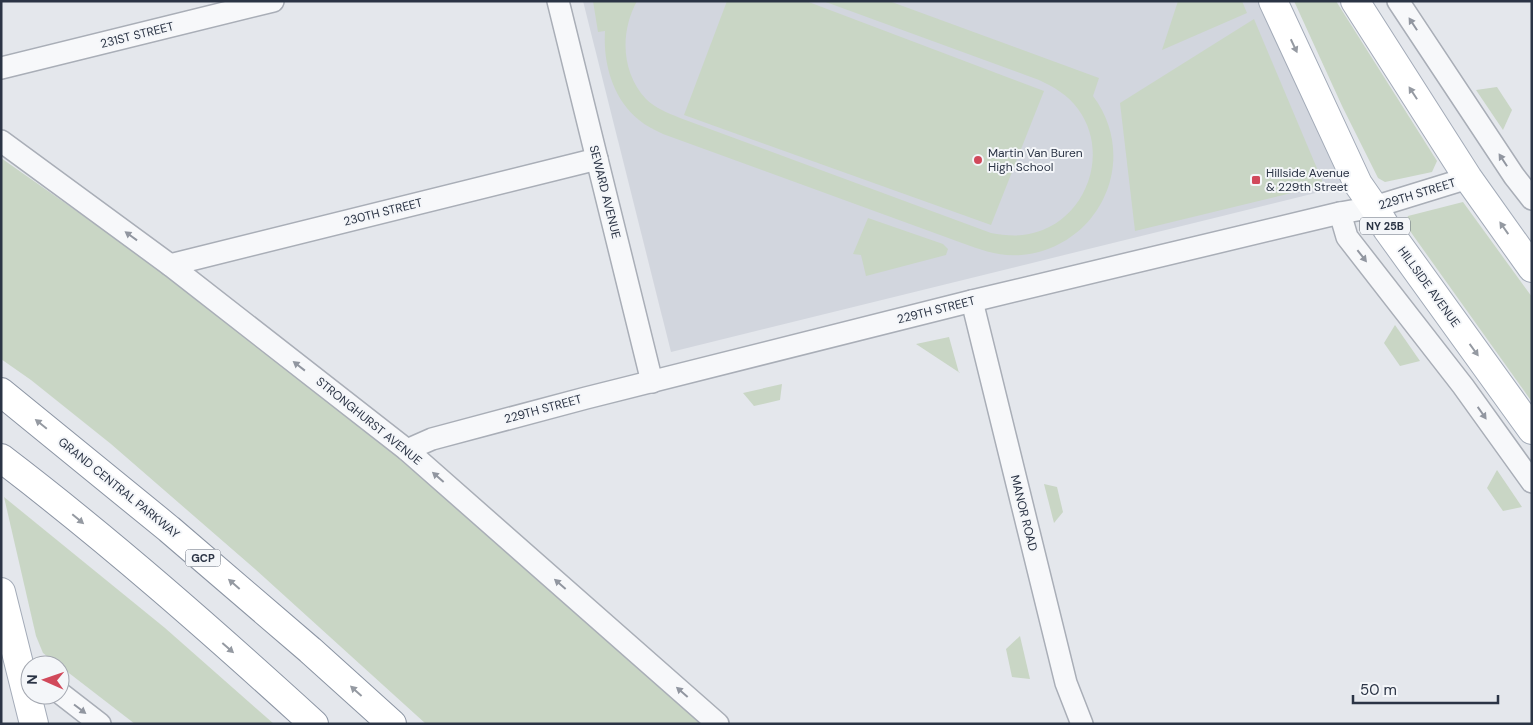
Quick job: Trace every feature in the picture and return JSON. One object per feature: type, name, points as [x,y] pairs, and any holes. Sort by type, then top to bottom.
[{"type":"main road","name":"HILLSIDE AVENUE","points":[[1273,1],[1358,184],[1386,229],[1532,430]]},
{"type":"main road","points":[[1355,1],[1468,178],[1532,268]]},
{"type":"main road","name":"GRAND CENTRAL PARKWAY","points":[[6,395],[177,535],[392,724]]},
{"type":"main road","points":[[1,458],[147,577],[314,724]]},
{"type":"main road","points":[[1,592],[34,724]]},
{"type":"street","name":"231ST STREET","points":[[1,68],[273,1]]},
{"type":"street","name":"SEWARD AVENUE","points":[[558,1],[652,382]]},
{"type":"street","points":[[1398,1],[1514,176],[1532,199]]},
{"type":"street","name":"STRONGHURST AVENUE","points":[[1,141],[170,265],[407,450],[718,724]]},
{"type":"street","name":"230TH STREET","points":[[170,265],[597,159]]},
{"type":"street","name":"229TH STREET","points":[[407,450],[432,439],[586,398],[972,301],[1340,213],[1374,207],[1468,178]]},
{"type":"street","points":[[1340,213],[1347,237],[1463,386],[1532,482]]},
{"type":"street","name":"MANOR ROAD","points":[[972,301],[1066,683],[1082,724]]},
{"type":"street","points":[[70,702],[100,724]]},
{"type":"shaded area","name":"Martin Van Buren High School","points":[[583,1],[1262,1],[1344,186],[671,352]]},
{"type":"green space","points":[[593,1],[637,1],[631,13],[626,39],[628,64],[638,88],[646,99],[658,108],[680,118],[996,234],[1024,235],[1048,228],[1065,217],[1078,202],[1087,185],[1092,166],[1092,147],[1088,127],[1078,109],[1060,92],[1039,80],[823,1],[889,1],[1099,78],[1093,96],[1107,121],[1113,147],[1112,173],[1104,197],[1091,218],[1072,236],[1048,249],[1021,255],[998,254],[969,246],[663,134],[639,120],[630,112],[616,91],[608,68],[605,31],[598,32]]},
{"type":"green space","points":[[727,1],[806,1],[1044,91],[991,225],[684,115]]},
{"type":"green space","points":[[1178,1],[1242,1],[1247,13],[1162,50]]},
{"type":"green space","points":[[1294,1],[1336,1],[1437,161],[1432,172],[1385,182],[1378,178],[1343,108]]},
{"type":"green space","points":[[1254,19],[1324,185],[1135,231],[1120,103]]},
{"type":"green space","points":[[1497,87],[1512,110],[1503,130],[1476,90]]},
{"type":"green space","points":[[1,158],[162,271],[431,477],[705,724],[426,724],[255,569],[111,444],[31,380],[1,359]]},
{"type":"green space","points":[[1463,202],[1532,297],[1532,402],[1405,224],[1408,216]]},
{"type":"green space","points":[[868,218],[943,244],[948,249],[946,255],[866,276],[861,255],[853,254]]},
{"type":"green space","points":[[1395,325],[1420,361],[1400,366],[1384,343]]},
{"type":"green space","points":[[949,337],[959,372],[916,344]]},
{"type":"green space","points":[[782,384],[780,400],[754,406],[743,393]]},
{"type":"green space","points":[[1497,470],[1522,507],[1503,511],[1487,488]]},
{"type":"green space","points":[[1044,484],[1057,487],[1063,512],[1054,523]]},
{"type":"green space","points":[[4,497],[165,628],[274,724],[135,724],[70,674],[70,655],[46,655],[36,636]]},
{"type":"green space","points":[[1020,636],[1030,679],[1012,677],[1006,649]]},
{"type":"place","name":"Martin Van Buren High School","points":[[978,160]]},
{"type":"place","name":"Hillside Avenue & 229th Street","points":[[1256,180]]}]
